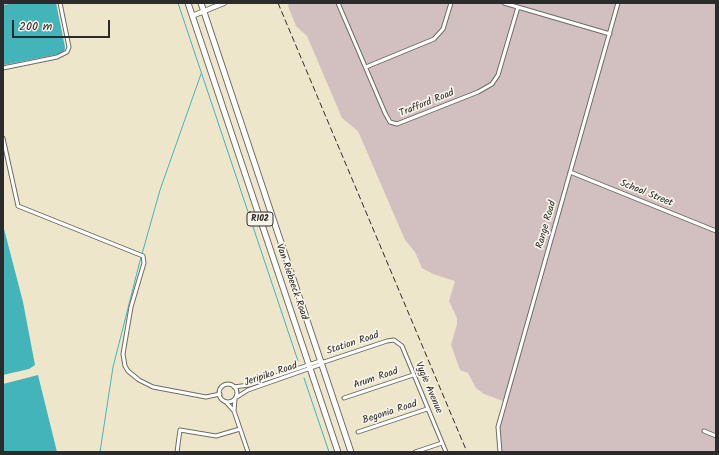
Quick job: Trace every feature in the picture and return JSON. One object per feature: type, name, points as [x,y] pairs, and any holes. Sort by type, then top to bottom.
[{"type":"main road","name":"Van Riebeeck Road","points":[[188,3],[338,452]]},
{"type":"main road","name":"Van Riebeeck Road","points":[[201,3],[351,452]]},
{"type":"street","points":[[3,68],[56,57],[67,52],[69,47],[60,3]]},
{"type":"street","points":[[192,16],[224,3]]},
{"type":"street","name":"Trafford Road","points":[[338,3],[390,122],[397,124],[478,92],[492,84],[498,75],[518,7]]},
{"type":"street","points":[[366,67],[434,39],[443,29],[451,3]]},
{"type":"street","points":[[504,3],[610,34]]},
{"type":"street","name":"Range Road","points":[[500,452],[498,427],[618,3]]},
{"type":"street","points":[[3,138],[18,206],[143,256],[144,263],[132,307],[123,359],[128,371],[139,380],[165,390],[206,397],[220,394]]},
{"type":"street","name":"School Street","points":[[570,172],[716,231]]},
{"type":"street","name":"Vygie Avenue","points":[[387,341],[394,340],[401,345],[446,452]]},
{"type":"street","name":"Station Road","points":[[310,367],[387,341]]},
{"type":"street","name":"Jeripiko Road","points":[[234,386],[249,385],[310,367]]},
{"type":"street","name":"Jeripiko Road","points":[[236,398],[248,390],[310,367]]},
{"type":"street","name":"Arum Road","points":[[344,398],[414,375]]},
{"type":"street","points":[[234,411],[237,391],[234,386],[225,385],[220,390],[220,394],[222,399],[234,411],[248,452]]},
{"type":"street","points":[[226,402],[231,402],[236,398]]},
{"type":"street","name":"Begonia Road","points":[[358,432],[427,409]]},
{"type":"street","points":[[177,452],[180,430],[216,436],[240,429]]},
{"type":"street","points":[[704,431],[716,436]]},
{"type":"street","points":[[415,452],[442,443]]},
{"type":"shaded area","points":[[289,3],[716,3],[716,452],[499,452],[497,432],[503,401],[484,394],[476,388],[468,373],[460,370],[451,345],[457,324],[457,318],[449,301],[455,281],[433,274],[422,268],[415,252],[405,240],[358,131],[342,118],[307,36],[296,26],[288,6]]},
{"type":"water","points":[[15,3],[56,3],[65,47],[64,53],[4,65],[3,5]]},
{"type":"water","points":[[3,225],[23,302],[35,365],[29,369],[3,375]]},
{"type":"water","points":[[38,375],[57,452],[3,452],[3,384]]},
{"type":"waterway","points":[[178,3],[298,361]]},
{"type":"waterway","points":[[142,254],[160,190],[201,74]]},
{"type":"waterway","points":[[100,452],[113,367],[141,257]]},
{"type":"waterway","points":[[304,378],[329,452]]},
{"type":"railway","points":[[278,3],[467,452]]}]
